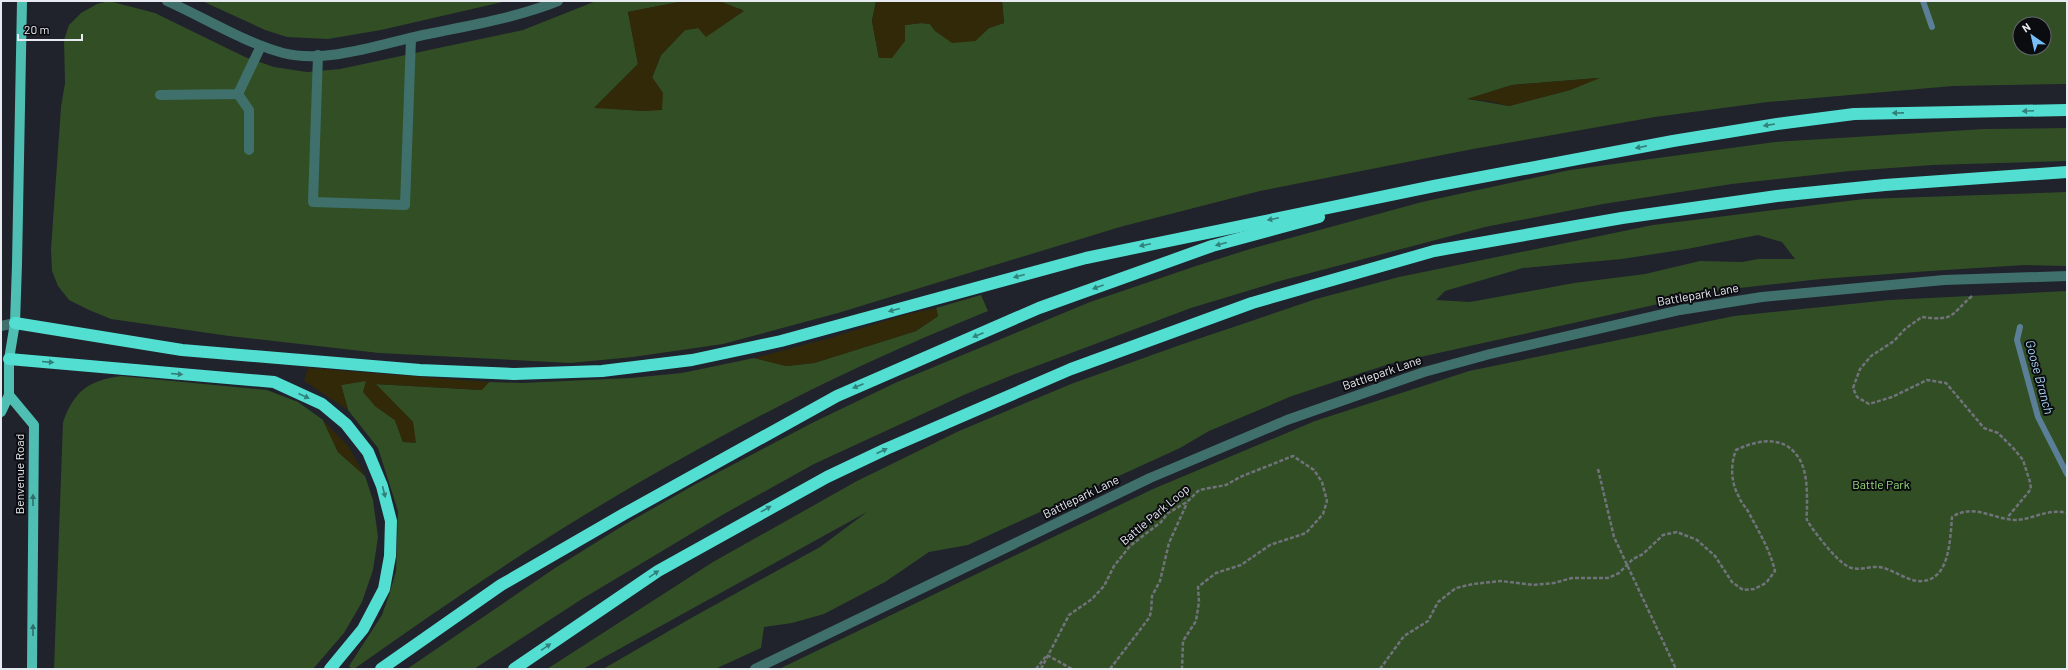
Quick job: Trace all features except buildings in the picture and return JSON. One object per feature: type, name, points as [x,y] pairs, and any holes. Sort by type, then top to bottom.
[{"type":"highway","points":[[15,323],[182,350],[412,370],[514,374],[602,371],[692,360],[781,341],[1086,258],[1434,186],[1673,141],[1777,124],[1846,115],[2067,110]]},
{"type":"highway","points":[[514,669],[658,571],[826,477],[886,449],[1071,369],[1252,303],[1434,251],[1622,218],[1777,196],[1886,184],[2067,172]]},
{"type":"highway","points":[[381,669],[501,585],[624,514],[837,396],[1039,308],[1212,246],[1434,186]]},
{"type":"highway","points":[[5,360],[274,382],[322,404],[346,424],[368,452],[382,486],[391,521],[390,556],[384,589],[363,629],[330,669]]},
{"type":"main road","points":[[1,412],[9,395],[5,360],[15,323],[22,1]]},
{"type":"main road","name":"Benvenue Road","points":[[9,395],[34,426],[32,669]]},
{"type":"street","points":[[167,1],[261,46],[284,53],[318,55],[343,53],[510,17],[558,1]]},
{"type":"street","points":[[318,55],[313,202],[405,205],[411,38]]},
{"type":"street","points":[[238,94],[261,46]]},
{"type":"street","points":[[160,95],[238,94]]},
{"type":"street","points":[[238,94],[250,110],[249,150]]},
{"type":"street","name":"Battlepark Lane","points":[[755,669],[1150,478],[1287,420],[1424,372],[1490,354],[1680,310],[1762,297],[1944,280],[2067,276]]},
{"type":"street","points":[[1,326],[15,323]]},
{"type":"path","points":[[1977,292],[1953,315],[1944,319],[1922,317],[1905,329],[1894,341],[1871,356],[1860,369],[1852,388],[1857,397],[1869,404],[1892,397],[1927,380],[1946,383],[1984,428],[1998,434],[2023,460],[2031,489],[2007,518]]},
{"type":"path","points":[[1380,669],[1404,636],[1428,621],[1438,602],[1456,588],[1473,584],[1500,581],[1533,585],[1554,583],[1572,578],[1608,578],[1619,573],[1628,566],[1633,559],[1643,554],[1663,535],[1677,532],[1696,540],[1715,556],[1732,582],[1744,590],[1754,589],[1766,583],[1775,571],[1771,554],[1748,511],[1739,498],[1732,471],[1732,460],[1736,450],[1760,442],[1779,441],[1796,453],[1807,479],[1806,519],[1826,546],[1847,566],[1863,569],[1879,567],[1916,581],[1927,580],[1939,572],[1948,555],[1952,517],[1965,511],[1986,512],[2016,520],[2045,512],[2067,513]]},
{"type":"path","name":"Battle Park Loop","points":[[1041,669],[1069,615],[1092,599],[1104,586],[1114,566],[1130,546],[1161,522],[1168,513],[1187,502],[1199,490],[1226,485],[1240,477],[1293,456],[1314,470],[1322,482],[1327,501],[1323,514],[1306,533],[1270,545],[1240,565],[1216,573],[1198,587],[1199,602],[1196,621],[1183,641],[1182,669]]},
{"type":"path","points":[[1598,469],[1614,537],[1676,669]]},
{"type":"path","points":[[1110,669],[1149,618],[1152,596],[1160,580],[1169,543],[1187,502]]},
{"type":"path","points":[[1036,669],[1047,655],[1072,669]]},
{"type":"green space","points":[[109,1],[155,13],[245,57],[274,67],[307,72],[340,69],[523,30],[596,1],[684,1],[628,12],[638,64],[595,107],[644,111],[662,109],[662,93],[652,78],[661,55],[685,30],[698,28],[743,10],[719,2],[720,1],[876,1],[872,21],[879,58],[905,41],[905,25],[921,23],[930,24],[935,31],[975,41],[989,28],[1004,23],[1002,1],[2067,1],[2067,84],[1953,86],[1768,102],[1655,117],[1473,149],[1260,191],[1120,227],[838,313],[723,344],[633,357],[570,363],[379,353],[229,336],[111,319],[69,300],[58,286],[52,271],[51,249],[61,107],[65,83],[64,40],[69,25],[81,13],[97,4]],"holes":[[[1598,78],[1570,90],[1509,106],[1468,99],[1512,85]]]},
{"type":"green space","points":[[202,1],[507,1],[381,30],[328,39],[287,37],[265,30]]},
{"type":"green space","points":[[2067,128],[2067,161],[1933,165],[1850,171],[1732,184],[1603,204],[1485,227],[1280,281],[1191,308],[966,394],[814,464],[724,514],[582,599],[474,669],[407,669],[555,568],[624,525],[694,485],[814,422],[895,383],[1090,302],[1196,266],[1250,249],[1422,202],[1570,170],[1775,142],[1984,129]]},
{"type":"green space","points":[[2067,192],[2067,266],[2025,265],[1930,271],[1821,279],[1721,290],[1389,364],[1292,396],[1209,431],[1180,448],[968,545],[929,552],[885,582],[824,614],[792,623],[764,627],[761,648],[715,669],[603,669],[693,617],[820,547],[867,512],[583,669],[547,669],[713,562],[857,481],[959,431],[1071,384],[1180,345],[1316,299],[1399,277],[1653,225],[1864,199]],"holes":[[[1758,235],[1782,242],[1795,259],[1758,259],[1742,262],[1700,261],[1645,274],[1574,283],[1470,302],[1436,300],[1445,291],[1523,268],[1622,259],[1687,249]]]},
{"type":"green space","name":"Battle Park","points":[[2067,291],[2067,669],[779,669],[1153,489],[1315,421],[1469,371],[1734,316],[1889,300]]},
{"type":"green space","points":[[981,295],[988,311],[909,344],[834,379],[690,454],[597,507],[526,552],[422,621],[354,669],[351,669],[349,666],[382,615],[389,595],[396,571],[398,511],[378,448],[348,410],[341,385],[366,380],[375,406],[395,420],[403,442],[413,422],[375,384],[481,390],[489,382],[522,383],[630,378],[682,373],[754,358],[786,366],[814,363],[916,331],[938,316],[936,308]]},
{"type":"green space","points":[[121,376],[267,390],[298,402],[323,420],[338,452],[365,476],[373,500],[378,537],[373,570],[362,602],[344,633],[313,669],[54,669],[63,422],[72,402],[84,389],[91,384]]},
{"type":"sand","points":[[684,1],[720,1],[744,11],[706,37],[698,28],[685,30],[661,55],[652,77],[663,93],[662,110],[644,111],[594,108],[638,64],[628,12]]},
{"type":"sand","points":[[876,1],[1002,1],[1004,23],[989,28],[975,41],[952,43],[935,31],[930,24],[921,23],[905,25],[905,41],[892,58],[879,58],[872,21]]},
{"type":"sand","points":[[1600,78],[1570,90],[1509,106],[1488,101],[1467,99],[1512,85]]},
{"type":"sand","points":[[936,308],[938,316],[916,331],[814,363],[786,366],[754,358],[826,339],[908,314]]},
{"type":"sand","points":[[308,368],[489,382],[482,390],[376,384],[413,422],[416,443],[403,442],[395,420],[375,406],[363,392],[366,381],[341,385],[348,410],[304,381]]},
{"type":"sand","points":[[323,420],[349,447],[365,476],[338,452]]},
{"type":"waterway","name":"Goose Branch","points":[[1923,1],[1932,27]]},
{"type":"waterway","name":"Goose Branch","points":[[2020,327],[2017,340],[2038,417],[2067,474]]}]
